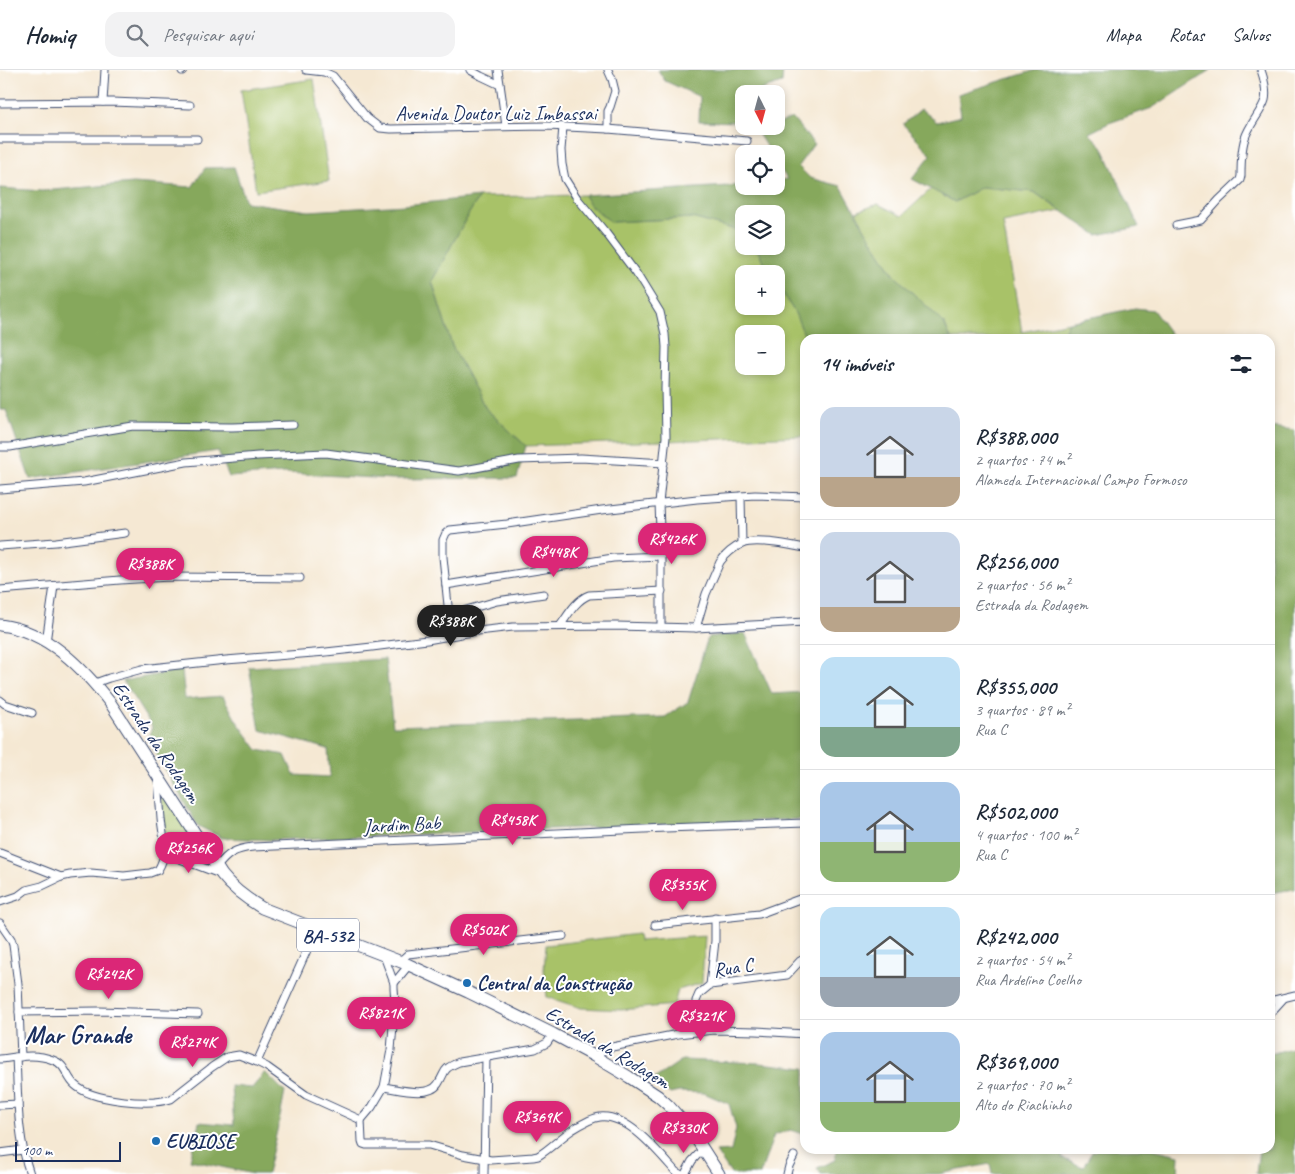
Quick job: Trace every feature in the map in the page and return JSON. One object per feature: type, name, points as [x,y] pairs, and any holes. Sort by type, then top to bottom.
[{"type":"main road","name":"Estrada da Rodagem","points":[[0,625],[22,630],[46,642],[81,668],[111,704],[219,871],[246,898],[262,908],[404,964],[468,992],[594,1056],[658,1096],[668,1105],[686,1125],[719,1174]]},
{"type":"street","points":[[103,102],[105,70]]},
{"type":"street","name":"Avenida Doutor Luiz Imbassai","points":[[306,70],[329,73],[333,76],[367,118],[380,128],[563,127],[747,141]]},
{"type":"street","points":[[470,70],[500,85]]},
{"type":"street","points":[[498,70],[506,126]]},
{"type":"street","points":[[608,70],[615,91],[608,111],[608,129]]},
{"type":"street","points":[[1176,225],[1201,220],[1218,200],[1240,180],[1242,176],[1242,156],[1245,138],[1265,100],[1264,81],[1261,70]]},
{"type":"street","points":[[0,103],[103,102],[190,105]]},
{"type":"street","points":[[563,127],[561,150],[565,179],[577,198],[636,273],[652,297],[663,322],[666,347],[666,437],[659,504],[662,591],[661,628]]},
{"type":"street","points":[[0,139],[197,139]]},
{"type":"street","points":[[0,447],[10,447],[133,426],[293,425]]},
{"type":"street","points":[[0,489],[84,482],[186,462],[326,453],[459,471],[519,460],[581,458],[664,463]]},
{"type":"street","points":[[741,496],[742,544]]},
{"type":"street","points":[[449,636],[443,540],[446,533],[450,530],[508,524],[602,510],[741,496],[800,497]]},
{"type":"street","points":[[0,546],[56,542],[125,533]]},
{"type":"street","points":[[696,628],[706,594],[720,562],[730,552],[742,544],[762,542],[800,547]]},
{"type":"street","points":[[446,585],[613,558],[661,556]]},
{"type":"street","points":[[0,590],[169,577],[300,578]]},
{"type":"street","points":[[46,642],[54,586]]},
{"type":"street","points":[[560,626],[573,608],[584,597],[589,595],[662,591]]},
{"type":"street","points":[[448,615],[497,601],[544,594]]},
{"type":"street","points":[[95,684],[142,669],[326,652],[426,640],[513,626],[696,628],[800,622]]},
{"type":"street","points":[[0,700],[5,704],[32,713]]},
{"type":"street","points":[[0,902],[60,877],[90,873],[117,876],[150,873],[158,870],[164,853],[165,843],[157,774]]},
{"type":"street","name":"Jardim Bab","points":[[219,871],[223,859],[231,853],[239,849],[253,847],[800,823]]},
{"type":"street","points":[[0,853],[60,877]]},
{"type":"street","points":[[164,853],[219,871]]},
{"type":"street","points":[[655,924],[759,914],[800,899]]},
{"type":"street","points":[[710,985],[715,941],[715,918]]},
{"type":"street","points":[[0,923],[13,945],[18,984],[18,1104],[24,1150],[30,1174]]},
{"type":"street","points":[[257,1062],[316,930]]},
{"type":"street","points":[[394,983],[408,954],[563,936]]},
{"type":"street","points":[[384,956],[394,983],[395,1002],[391,1050],[384,1086],[372,1107],[361,1120],[363,1144],[429,1145],[485,1159],[498,1160],[533,1157],[543,1153],[574,1129],[594,1118],[602,1117],[618,1119],[627,1124],[646,1139],[680,1174]]},
{"type":"street","name":"Rua C","points":[[698,1031],[696,1001],[700,994],[710,985],[787,975],[800,961]]},
{"type":"street","points":[[1275,1000],[1295,995]]},
{"type":"street","points":[[1275,1007],[1284,997]]},
{"type":"street","points":[[19,1012],[99,1011],[198,1014]]},
{"type":"street","points":[[594,1056],[612,1047],[698,1031],[736,1030],[800,1034]]},
{"type":"street","points":[[384,1086],[424,1092],[432,1090],[438,1084],[446,1068],[459,1062],[535,1049],[547,1043],[553,1034]]},
{"type":"street","points":[[0,1059],[37,1056],[53,1060],[60,1063],[81,1090],[109,1099],[163,1102],[171,1099],[227,1057],[239,1055],[272,1070],[306,1095],[361,1120]]},
{"type":"street","points":[[484,1174],[486,1057]]},
{"type":"street","points":[[0,1105],[18,1104]]},
{"type":"street","points":[[685,1174],[692,1161],[703,1149]]},
{"type":"street","points":[[0,1153],[24,1150]]},
{"type":"street","points":[[787,1174],[794,1156]]},
{"type":"green space","points":[[658,70],[783,70],[782,83],[776,85],[735,85],[735,122],[699,121],[700,97],[665,81]]},
{"type":"green space","points":[[1036,70],[1211,70],[1152,108],[1109,123],[1089,133],[1102,146],[1139,227],[1097,235],[1034,192],[982,187],[955,202],[912,179],[931,155],[903,124],[921,109],[937,122],[961,116],[958,94]]},
{"type":"green space","points":[[314,79],[329,181],[256,191],[241,90]]},
{"type":"green space","points":[[792,118],[814,144],[798,166],[810,178],[841,186],[866,231],[895,276],[944,323],[949,334],[804,334],[795,313],[785,297],[785,265],[766,265],[760,255],[785,255],[785,205],[735,205],[735,230],[692,218],[611,222],[589,204],[584,195],[735,186],[735,195],[785,195],[785,179],[787,179],[785,176],[785,145],[765,145],[759,135],[785,135],[785,121]]},
{"type":"green space","points":[[234,167],[246,202],[309,211],[405,205],[479,197],[432,281],[452,346],[486,409],[526,446],[517,478],[392,479],[285,473],[229,477],[218,451],[30,479],[6,410],[0,410],[0,188],[42,191],[133,183],[192,187],[205,168]]},
{"type":"green space","points":[[982,187],[1034,192],[1061,211],[1003,223],[1022,332],[1069,322],[1063,334],[949,334],[944,323],[895,276],[856,212],[878,204],[902,216],[931,189],[955,202]]},
{"type":"green space","points":[[584,195],[589,204],[611,222],[692,218],[735,230],[735,255],[760,255],[766,265],[735,265],[735,315],[785,315],[785,297],[795,313],[804,334],[800,334],[800,436],[526,446],[486,409],[452,346],[432,281],[479,197]]},
{"type":"green space","points":[[1135,308],[1153,310],[1170,334],[1063,334],[1069,322]]},
{"type":"green space","points":[[1275,428],[1295,430],[1295,889],[1275,892]]},
{"type":"green space","points":[[745,633],[772,694],[800,692],[800,819],[271,840],[223,838],[198,826],[148,740],[152,727],[123,681],[182,670],[185,699],[223,696],[236,720],[258,750],[285,755],[294,775],[330,777],[328,749],[260,730],[249,667],[385,659],[393,726],[665,717],[688,702],[708,637]]},
{"type":"green space","points":[[165,794],[206,859],[199,862],[169,854],[161,795]]},
{"type":"green space","points":[[638,934],[639,941],[705,936],[702,983],[678,990],[674,1005],[621,1010],[581,1008],[547,997],[544,970],[546,945]]},
{"type":"green space","points":[[1295,1047],[1295,1174],[1256,1174],[1258,1154],[1275,1154],[1275,1053]]},
{"type":"green space","points":[[682,1060],[760,1063],[800,1067],[800,1133],[791,1130],[774,1135],[760,1174],[731,1174],[716,1152],[731,1151],[736,1128],[729,1104],[704,1093],[679,1092],[670,1094],[654,1079]]},
{"type":"green space","points":[[265,1072],[285,1092],[267,1174],[253,1174],[190,1160],[199,1122],[234,1125],[231,1086],[252,1088]]},
{"type":"green space","points":[[836,1154],[1063,1154],[1062,1158],[1083,1167],[1091,1154],[1179,1155],[1178,1174],[992,1174],[990,1164],[939,1174],[821,1174],[817,1168],[835,1160]]},
{"type":"place","name":"Central da Construção","points":[[467,983]]},
{"type":"place","name":"EUBIOSE","points":[[156,1141]]},
{"type":"district","name":"Mar Grande","points":[[78,1034]]}]
